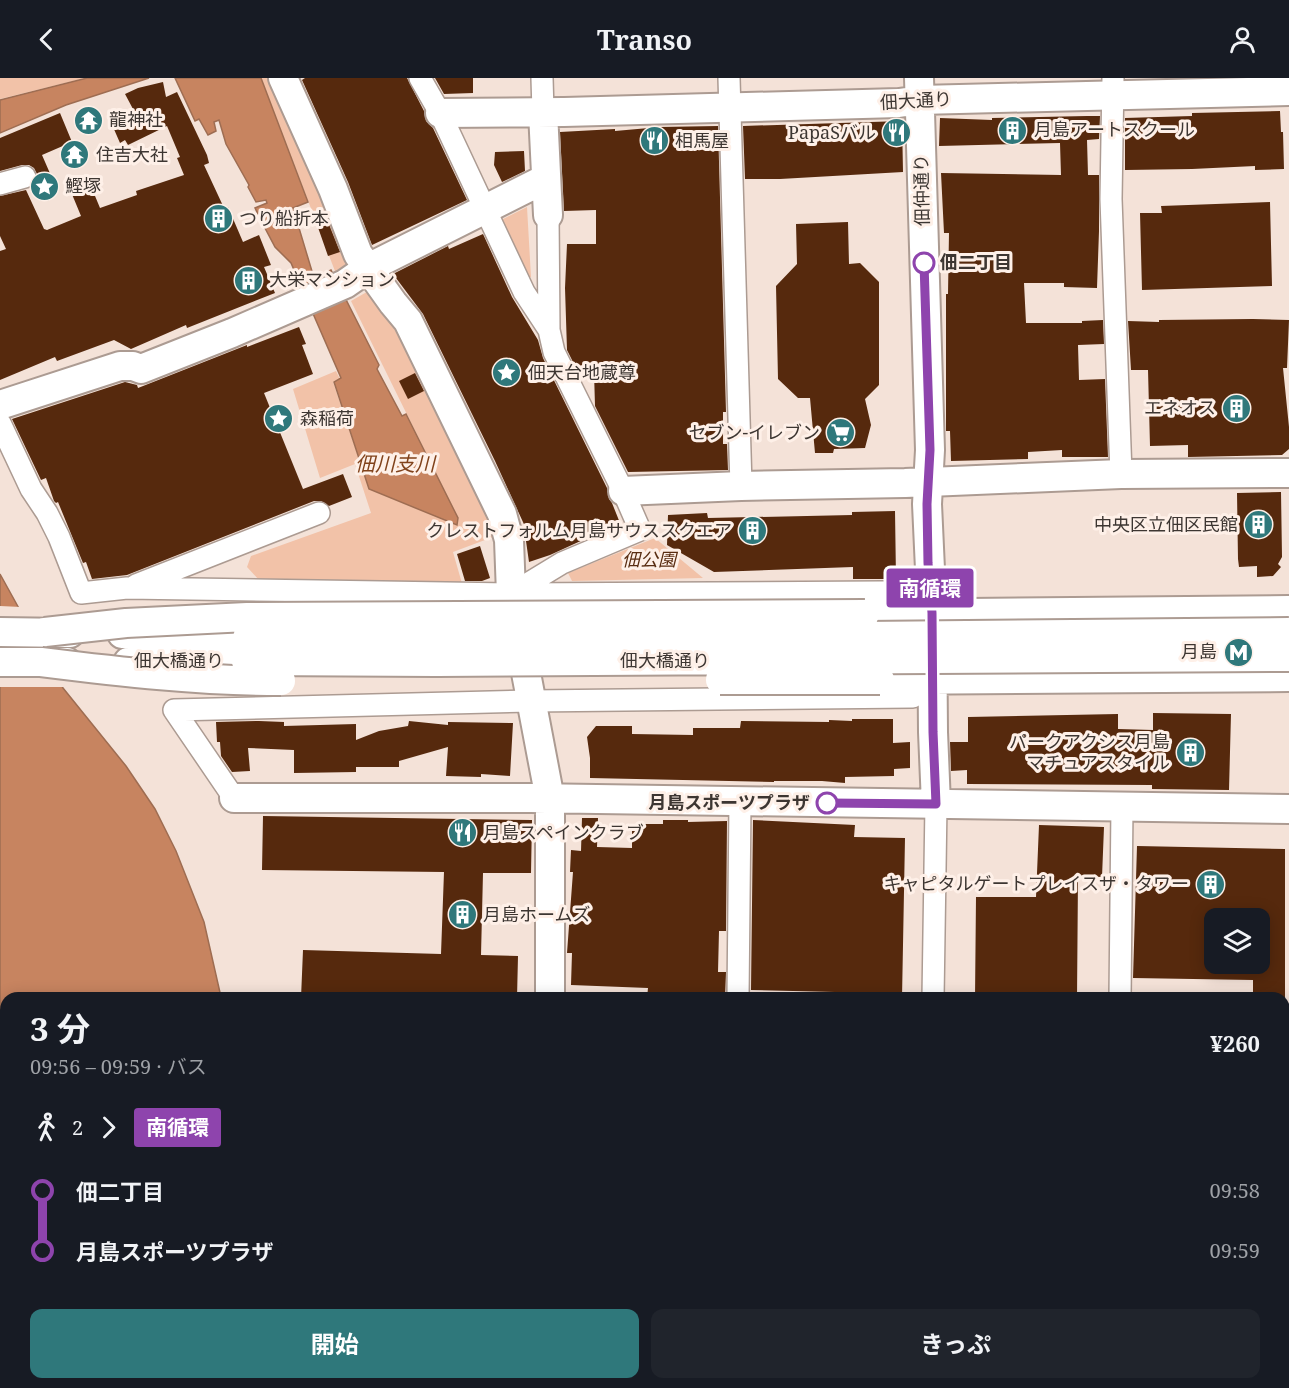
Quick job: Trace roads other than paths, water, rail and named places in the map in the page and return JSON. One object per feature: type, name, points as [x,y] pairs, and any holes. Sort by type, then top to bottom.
[{"type":"main road","points":[[283,78],[333,189],[358,254],[408,321],[502,514],[509,540],[511,594],[550,799],[550,992]]},
{"type":"main road","name":"佃大通り","points":[[440,113],[899,103],[920,89],[1112,87],[1289,91]]},
{"type":"main road","name":"佃仲通り","points":[[920,89],[930,450],[927,504],[928,563],[932,613],[936,804]]},
{"type":"main road","points":[[543,112],[548,214]]},
{"type":"main road","points":[[0,405],[120,366],[133,366],[141,369],[345,284],[368,268],[545,179]]},
{"type":"main road","points":[[623,491],[1121,474],[1289,473]]},
{"type":"main road","points":[[0,632],[45,632],[126,623],[248,617],[1289,610]]},
{"type":"main road","name":"佃大橋通り","points":[[45,632],[247,638],[450,640],[1289,632]]},
{"type":"main road","name":"佃大橋通り","points":[[41,662],[1289,657]]},
{"type":"main road","points":[[0,662],[41,662],[125,673],[244,681],[933,680],[1289,676]]},
{"type":"main road","points":[[234,798],[550,799],[1289,809]]},
{"type":"street","points":[[420,78],[440,113],[524,292],[549,330]]},
{"type":"street","points":[[542,78],[543,112]]},
{"type":"street","points":[[729,78],[741,486]]},
{"type":"street","points":[[1112,87],[1111,199],[1121,474]]},
{"type":"street","points":[[0,184],[25,177]]},
{"type":"street","points":[[511,594],[562,563],[640,530],[554,352],[549,330],[548,214]]},
{"type":"street","points":[[0,423],[31,489],[59,537],[81,593],[127,588],[511,594],[884,592],[932,613]]},
{"type":"street","points":[[127,588],[319,513]]},
{"type":"street","points":[[234,798],[174,710],[531,701],[913,697],[933,680]]},
{"type":"street","points":[[738,992],[741,802]]},
{"type":"street","points":[[933,992],[936,804]]},
{"type":"street","points":[[1119,992],[1122,806]]},
{"type":"water","points":[[87,78],[149,78],[66,105],[0,133],[0,100]]},
{"type":"water","name":"佃川支川","points":[[175,78],[261,78],[308,202],[293,208],[314,278],[331,270],[379,365],[377,369],[402,416],[406,414],[458,518],[457,525],[369,489],[334,382],[341,378],[291,263],[275,247],[265,228],[269,226],[268,222],[263,224],[255,208],[267,203],[266,200],[256,202],[226,144],[219,120],[214,122],[216,131],[208,135],[199,119],[195,121]]},
{"type":"water","points":[[0,574],[63,688],[126,766],[155,809],[176,851],[204,922],[220,992],[0,992]]},
{"type":"place","name":"龍神社","points":[[88,120]]},
{"type":"place","name":"月島アートスクール","points":[[1013,130]]},
{"type":"place","name":"PapaSバル","points":[[897,133]]},
{"type":"place","name":"相馬屋","points":[[654,141]]},
{"type":"place","name":"住吉大社","points":[[75,155]]},
{"type":"place","name":"鰹塚","points":[[44,186]]},
{"type":"place","name":"つり船折本","points":[[218,219]]},
{"type":"place","name":"佃二丁目","points":[[924,263]]},
{"type":"place","name":"大栄マンション","points":[[248,280]]},
{"type":"place","name":"佃天台地蔵尊","points":[[507,373]]},
{"type":"place","name":"エネオス","points":[[1237,408]]},
{"type":"place","name":"森稲荷","points":[[279,419]]},
{"type":"place","name":"セブン-イレブン","points":[[841,433]]},
{"type":"place","name":"中央区立佃区民館","points":[[1259,525]]},
{"type":"place","name":"クレストフォルム月島サウススクエア","points":[[753,531]]},
{"type":"place","name":"月島","points":[[1238,652]]},
{"type":"place","name":"パークアクシス月島 マチュアスタイル","points":[[1191,752]]},
{"type":"place","name":"月島スポーツプラザ","points":[[827,803]]},
{"type":"place","name":"月島スペインクラブ","points":[[462,833]]},
{"type":"place","name":"キャピタルゲートプレイスザ・タワー","points":[[1210,884]]},
{"type":"place","name":"月島ホームズ","points":[[462,915]]},
{"type":"park label","name":"佃公園","points":[[649,560]]}]
